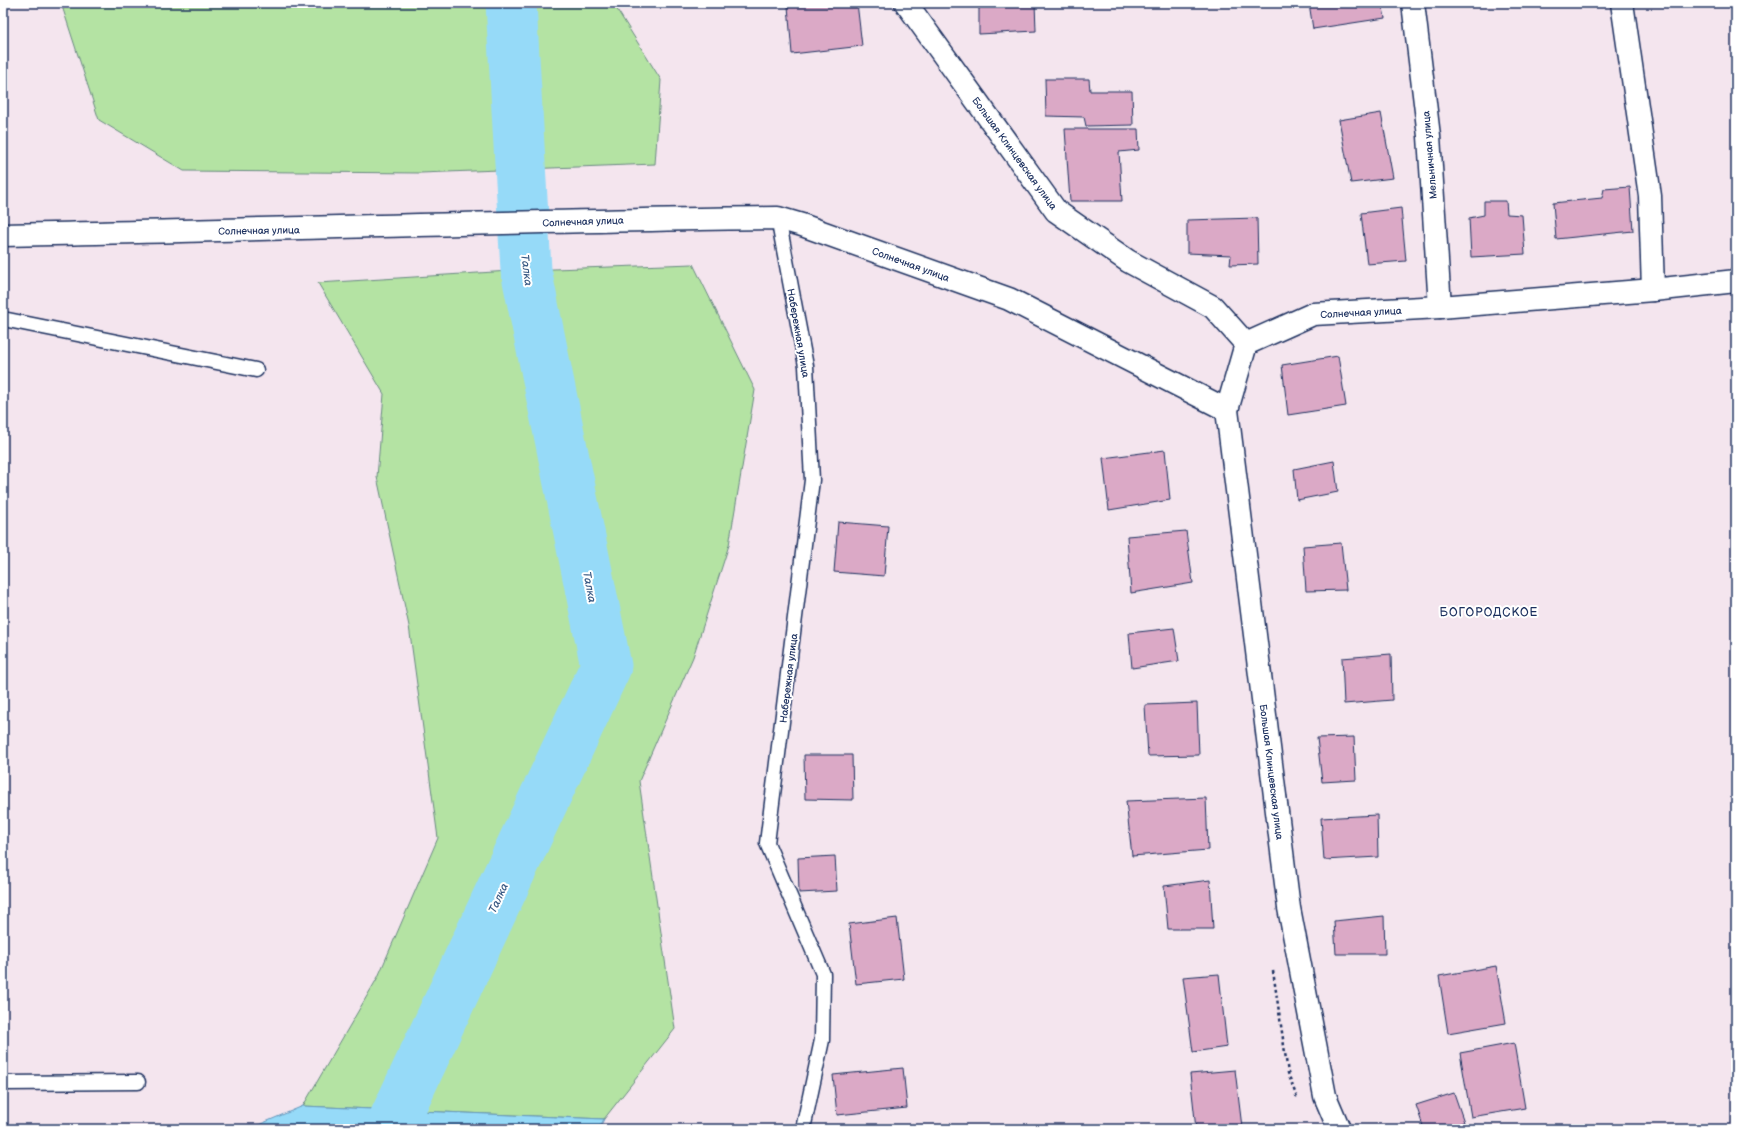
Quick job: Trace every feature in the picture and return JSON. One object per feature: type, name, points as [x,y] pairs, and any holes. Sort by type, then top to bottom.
[{"type":"street","name":"Большая Клинцевская улица","points":[[906,3],[1056,210],[1128,261],[1213,307],[1246,344]]},
{"type":"street","name":"Мельничная улица","points":[[1413,3],[1429,136],[1440,307]]},
{"type":"street","points":[[1622,3],[1650,196],[1653,290]]},
{"type":"street","name":"Солнечная улица","points":[[3,236],[491,224],[579,220],[778,218],[1009,299],[1227,410]]},
{"type":"street","name":"Солнечная улица","points":[[1246,344],[1313,314],[1440,307],[1653,290],[1736,281]]},
{"type":"street","points":[[1227,410],[1246,344]]},
{"type":"street","name":"Большая Клинцевская улица","points":[[1227,410],[1289,908],[1325,1096],[1339,1129]]},
{"type":"lane","name":"Набережная улица","points":[[778,218],[806,366],[812,480],[767,843],[822,974],[822,1040],[803,1129]]},
{"type":"lane","points":[[3,319],[256,370]]},
{"type":"lane","points":[[3,1083],[138,1082]]},
{"type":"green space","points":[[61,3],[613,3],[661,80],[655,164],[421,173],[184,171],[99,120]]},
{"type":"green space","points":[[693,264],[755,390],[729,545],[693,657],[639,781],[675,1029],[604,1119],[303,1106],[378,977],[438,838],[409,626],[377,477],[384,394],[318,283],[526,270]]},
{"type":"water","points":[[303,1106],[604,1119],[599,1129],[249,1129]]},
{"type":"building","points":[[814,3],[857,3],[862,46],[792,54],[788,6]]},
{"type":"building","points":[[979,3],[1035,3],[1036,31],[979,34]]},
{"type":"building","points":[[1309,3],[1382,3],[1385,18],[1313,29]]},
{"type":"building","points":[[1045,79],[1089,79],[1090,91],[1132,91],[1133,125],[1086,126],[1084,117],[1046,116]]},
{"type":"building","points":[[1381,113],[1393,178],[1351,183],[1339,120]]},
{"type":"building","points":[[1065,129],[1138,129],[1139,150],[1119,152],[1122,201],[1070,201]]},
{"type":"building","points":[[1630,187],[1633,231],[1556,239],[1553,203],[1602,198],[1604,189]]},
{"type":"building","points":[[1484,201],[1506,201],[1507,214],[1522,215],[1525,254],[1471,257],[1469,218],[1484,215]]},
{"type":"building","points":[[1401,208],[1406,261],[1367,264],[1361,213]]},
{"type":"building","points":[[1257,218],[1258,264],[1230,265],[1231,255],[1187,253],[1187,220]]},
{"type":"building","points":[[1338,356],[1346,406],[1288,415],[1282,365]]},
{"type":"building","points":[[1165,450],[1170,500],[1109,510],[1103,458]]},
{"type":"building","points":[[1334,461],[1338,492],[1297,500],[1294,469]]},
{"type":"building","points":[[838,522],[888,526],[884,576],[834,572]]},
{"type":"building","points":[[1186,531],[1193,583],[1131,593],[1127,536]]},
{"type":"building","points":[[1341,543],[1346,590],[1306,591],[1303,546]]},
{"type":"building","points":[[1174,628],[1179,661],[1132,668],[1129,633]]},
{"type":"building","points":[[1391,654],[1392,700],[1344,704],[1342,658]]},
{"type":"building","points":[[1197,703],[1199,755],[1148,756],[1145,705]]},
{"type":"building","points":[[1354,737],[1356,780],[1322,782],[1317,738]]},
{"type":"building","points":[[804,755],[852,755],[853,800],[805,799]]},
{"type":"building","points":[[1206,798],[1208,850],[1132,856],[1126,801]]},
{"type":"building","points":[[1377,815],[1378,857],[1324,860],[1321,818]]},
{"type":"building","points":[[835,856],[837,891],[799,893],[798,858]]},
{"type":"building","points":[[1210,880],[1213,929],[1168,929],[1164,886]]},
{"type":"building","points":[[1384,916],[1385,954],[1336,954],[1334,921]]},
{"type":"building","points":[[897,918],[904,979],[856,984],[849,924]]},
{"type":"building","points":[[1496,966],[1506,1023],[1448,1033],[1439,976]]},
{"type":"building","points":[[1219,974],[1227,1047],[1193,1052],[1183,977]]},
{"type":"building","points":[[1514,1043],[1525,1108],[1471,1117],[1460,1053]]},
{"type":"building","points":[[903,1068],[907,1108],[837,1115],[833,1075]]},
{"type":"building","points":[[1235,1070],[1242,1127],[1196,1129],[1190,1074]]},
{"type":"building","points":[[1454,1093],[1464,1122],[1441,1129],[1424,1129],[1416,1105]]},
{"type":"waterway","name":"Талка","points":[[390,1129],[606,666],[526,270],[511,3]]},
{"type":"district","name":"БОГОРОДСКОЕ","points":[[1489,612]]}]
